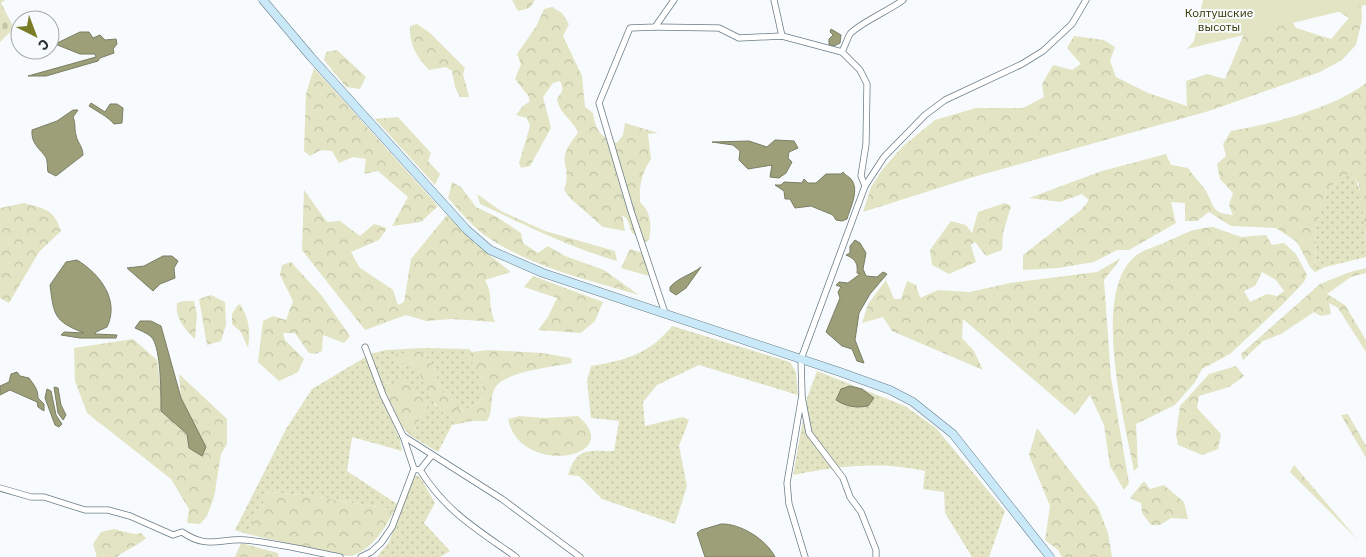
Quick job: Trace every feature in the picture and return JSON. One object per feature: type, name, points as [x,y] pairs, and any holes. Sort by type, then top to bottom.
[{"type":"main road","points":[[263,0],[311,57],[467,230],[490,250],[543,273],[890,390],[913,402],[941,422],[964,447],[1050,557]]},
{"type":"street","points":[[655,27],[674,0]]},
{"type":"street","points":[[774,0],[782,36]]},
{"type":"street","points":[[842,52],[854,29],[888,11],[903,0]]},
{"type":"street","points":[[876,557],[876,550],[861,512],[850,497],[843,478],[809,433],[802,395],[801,359],[865,186],[884,157],[925,115],[945,100],[1022,64],[1043,51],[1072,24],[1086,0]]},
{"type":"street","points":[[665,313],[630,211],[599,103],[630,28],[719,28],[739,38],[782,36],[842,52],[860,70],[867,84],[866,144],[861,176],[865,186]]},
{"type":"street","points":[[365,347],[383,396],[417,470],[453,512],[483,536],[516,557]]},
{"type":"street","points":[[802,395],[787,483],[789,504],[805,557]]},
{"type":"street","points":[[403,436],[502,499],[580,557]]},
{"type":"street","points":[[361,557],[371,552],[381,543],[392,527],[417,470],[432,455]]},
{"type":"street","points":[[0,488],[31,497],[44,496],[85,510],[108,510],[130,516],[173,535],[182,532],[191,538],[211,543],[244,540],[340,557]]},
{"type":"green space","points":[[0,0],[5,0],[1,3],[10,20],[10,32],[0,42]]},
{"type":"green space","points":[[512,0],[535,0],[530,8],[518,11]]},
{"type":"green space","name":"Колтушские высоты","points":[[1203,0],[1366,0],[1366,5],[1187,49],[1194,41]]},
{"type":"green space","points":[[1361,0],[1362,19],[1356,45],[1342,60],[1320,72],[1209,111],[970,178],[863,212],[871,187],[882,170],[902,147],[935,120],[976,108],[1023,108],[1044,97],[1042,84],[1053,65],[1072,70],[1081,64],[1067,48],[1074,36],[1104,40],[1115,47],[1110,61],[1116,77],[1148,93],[1187,106],[1186,81],[1207,74],[1225,79],[1256,5],[1285,10],[1296,28],[1331,39],[1349,18],[1330,6]]},
{"type":"green space","points":[[552,7],[562,13],[569,24],[563,36],[582,76],[585,107],[593,113],[595,124],[603,136],[617,143],[623,135],[625,123],[658,133],[648,134],[651,159],[643,174],[640,190],[640,202],[648,214],[650,224],[649,240],[646,242],[632,233],[627,219],[622,215],[625,231],[603,227],[571,199],[564,190],[567,174],[565,163],[566,151],[578,133],[558,103],[557,98],[562,90],[560,81],[553,83],[543,97],[551,128],[530,166],[521,168],[519,163],[530,126],[527,118],[516,115],[529,102],[529,97],[515,79],[521,64],[517,54],[537,25],[544,9]]},
{"type":"green space","points":[[417,24],[430,33],[465,68],[463,74],[469,97],[460,97],[455,87],[452,71],[446,67],[429,70],[420,60],[414,50],[410,32],[410,26]]},
{"type":"green space","points":[[337,50],[366,77],[360,89],[346,87],[324,60],[326,52]]},
{"type":"green space","points":[[314,68],[438,206],[421,222],[392,226],[408,197],[378,171],[364,174],[366,159],[353,157],[339,163],[332,151],[321,150],[310,156],[304,151],[306,94]]},
{"type":"green space","points":[[1366,83],[1366,235],[1359,184],[1351,172],[1327,188],[1316,228],[1315,272],[1310,267],[1297,242],[1276,228],[1231,226],[1209,212],[1197,221],[1185,221],[1185,203],[1171,202],[1176,223],[1129,250],[1117,250],[1094,262],[1058,268],[1023,270],[1023,255],[1081,210],[1089,200],[1082,194],[1060,202],[1029,198],[1102,171],[1166,154],[1171,165],[1188,168],[1204,188],[1217,211],[1233,215],[1229,205],[1233,193],[1220,179],[1217,164],[1226,156],[1223,144],[1231,131],[1302,114],[1337,100]]},
{"type":"green space","points":[[398,117],[431,153],[428,161],[440,174],[435,185],[375,119]]},
{"type":"green space","points":[[1351,171],[1360,190],[1362,201],[1366,257],[1325,267],[1315,272],[1316,228],[1327,188]]},
{"type":"green space","points":[[452,182],[461,187],[476,207],[497,217],[521,233],[523,243],[538,253],[548,246],[565,256],[604,270],[639,295],[558,271],[539,264],[501,245],[478,230],[448,198]]},
{"type":"green space","points":[[304,190],[327,222],[340,221],[360,236],[374,224],[387,228],[379,240],[351,252],[359,267],[393,290],[398,305],[404,302],[411,259],[447,215],[473,242],[511,272],[485,280],[488,286],[491,310],[495,322],[452,319],[426,321],[406,315],[365,330],[302,250]]},
{"type":"green space","points":[[477,194],[501,211],[545,231],[615,251],[617,261],[530,228],[480,204]]},
{"type":"green space","points":[[24,203],[52,214],[61,231],[39,252],[9,303],[0,298],[0,208]]},
{"type":"green space","points":[[1005,203],[1011,206],[1003,233],[1002,250],[986,256],[975,242],[971,245],[976,262],[949,274],[932,265],[930,250],[951,221],[966,225],[972,233],[978,212]]},
{"type":"green space","points":[[1213,227],[1241,237],[1266,235],[1272,245],[1284,243],[1296,254],[1307,275],[1304,282],[1281,306],[1230,354],[1202,369],[1195,382],[1175,405],[1136,424],[1138,467],[1134,471],[1118,390],[1114,357],[1113,325],[1115,295],[1123,271],[1138,254],[1188,232]],"holes":[[[1262,272],[1276,280],[1284,291],[1277,296],[1267,294],[1250,302],[1244,291],[1255,286]]]},
{"type":"green space","points":[[630,249],[643,253],[649,276],[621,268]]},
{"type":"green space","points":[[1121,258],[1104,280],[1111,378],[1129,483],[1124,490],[1110,466],[1104,425],[1090,395],[1075,415],[963,319],[962,338],[974,351],[983,370],[892,331],[883,317],[862,323],[868,304],[886,280],[894,299],[901,299],[907,281],[916,285],[920,298],[938,290],[970,292],[1010,283],[1097,272]]},
{"type":"green space","points":[[291,262],[322,296],[350,336],[344,343],[323,335],[322,351],[315,354],[309,353],[295,333],[283,333],[285,340],[304,359],[298,372],[279,381],[258,362],[263,321],[273,316],[286,320],[293,301],[280,275],[282,265]]},
{"type":"green space","points":[[1366,268],[1366,273],[1351,277],[1327,294],[1345,305],[1366,340],[1366,352],[1338,308],[1329,303],[1331,314],[1321,316],[1314,312],[1281,334],[1263,341],[1243,360],[1241,354],[1320,284],[1347,273]]},
{"type":"green space","points":[[533,276],[603,302],[595,321],[581,333],[538,330],[548,317],[557,298],[524,287]]},
{"type":"green space","points":[[211,295],[225,302],[226,325],[221,341],[207,345],[199,299]]},
{"type":"green space","points":[[194,301],[197,315],[195,339],[184,328],[179,319],[177,303]]},
{"type":"green space","points":[[240,304],[248,325],[248,348],[241,332],[232,324],[232,314]]},
{"type":"green space","points":[[672,326],[790,362],[796,372],[798,395],[699,365],[657,385],[643,402],[645,426],[683,417],[689,420],[679,446],[687,486],[675,524],[602,499],[579,476],[568,475],[575,459],[585,452],[614,451],[619,421],[591,418],[587,381],[591,366],[636,355],[654,344]]},
{"type":"green space","points":[[133,339],[157,360],[161,391],[161,411],[187,434],[189,448],[202,456],[205,447],[181,398],[179,374],[227,419],[227,444],[221,454],[214,497],[207,516],[200,524],[187,523],[189,509],[171,479],[87,413],[75,381],[74,348]]},
{"type":"green space","points":[[423,348],[469,349],[472,352],[467,357],[482,372],[483,390],[479,403],[466,410],[457,409],[452,399],[439,390],[434,367],[421,351],[396,362],[415,364],[435,405],[451,418],[473,421],[452,425],[438,452],[411,436],[427,407],[424,400],[408,388],[396,384],[381,383],[370,354],[386,350]]},
{"type":"green space","points":[[488,350],[542,353],[571,358],[572,363],[530,371],[509,377],[500,382],[493,392],[487,421],[470,421],[452,418],[439,409],[429,395],[415,364],[396,362],[394,354],[421,351],[434,367],[439,390],[452,399],[457,409],[466,410],[479,403],[483,390],[482,372],[466,357],[472,352]]},
{"type":"green space","points":[[367,356],[380,395],[400,439],[402,451],[352,437],[347,471],[397,504],[395,510],[313,496],[269,492],[247,534],[235,530],[286,429],[312,389]]},
{"type":"green space","points":[[1236,366],[1244,376],[1229,387],[1199,396],[1197,408],[1221,434],[1218,449],[1202,455],[1178,445],[1176,434],[1180,406],[1209,374]]},
{"type":"green space","points":[[817,371],[905,406],[936,428],[1005,511],[989,557],[972,557],[945,513],[944,492],[923,489],[925,471],[875,465],[826,469],[793,475],[807,398]]},
{"type":"green space","points":[[396,375],[405,376],[409,385],[422,398],[427,407],[411,436],[403,428],[381,383],[395,384]]},
{"type":"green space","points":[[1348,414],[1366,446],[1366,458],[1341,415]]},
{"type":"green space","points":[[519,416],[544,418],[578,416],[590,431],[590,442],[581,451],[566,455],[549,455],[531,449],[517,438],[508,419]]},
{"type":"green space","points":[[1037,428],[1098,507],[1108,533],[1112,557],[1062,557],[1058,550],[1045,540],[1050,506],[1029,455]]},
{"type":"green space","points":[[1294,465],[1358,540],[1290,472]]},
{"type":"green space","points":[[415,475],[420,477],[435,503],[424,523],[450,551],[440,557],[377,557],[389,542]]},
{"type":"green space","points":[[1144,481],[1150,489],[1164,485],[1184,502],[1188,519],[1171,518],[1160,525],[1151,525],[1142,513],[1141,503],[1130,498]]},
{"type":"green space","points":[[269,492],[313,496],[395,510],[372,543],[360,553],[352,556],[247,534]]},
{"type":"green space","points":[[114,529],[134,534],[141,533],[146,538],[117,557],[97,557],[93,544],[101,532]]},
{"type":"green space","points":[[241,543],[278,553],[279,557],[235,557]]},
{"type":"shaded area","points":[[831,29],[841,35],[840,43],[834,46],[829,45],[829,39],[833,35],[830,32]]},
{"type":"shaded area","points":[[80,32],[89,32],[93,38],[100,35],[105,40],[116,39],[117,44],[113,49],[114,53],[100,58],[98,61],[46,76],[28,76],[96,57],[95,54],[80,54],[60,46],[60,42]]},
{"type":"shaded area","points":[[91,103],[105,112],[110,104],[117,104],[123,108],[122,123],[114,124],[89,106]]},
{"type":"shaded area","points":[[73,110],[78,110],[73,117],[83,155],[56,176],[48,172],[46,158],[34,142],[32,130],[57,121]]},
{"type":"shaded area","points":[[775,140],[794,141],[798,148],[789,152],[788,158],[792,162],[786,173],[779,178],[770,177],[772,165],[748,169],[739,160],[740,151],[733,145],[712,142],[749,141],[767,147]]},
{"type":"shaded area","points":[[843,172],[854,183],[855,188],[854,199],[847,219],[842,221],[836,220],[833,215],[811,206],[795,208],[790,199],[785,199],[784,191],[775,185],[781,185],[784,182],[802,183],[804,179],[808,183],[816,183],[826,174],[841,174]]},
{"type":"shaded area","points":[[855,240],[860,243],[866,253],[863,269],[866,276],[877,277],[883,272],[887,274],[870,294],[859,313],[855,340],[864,363],[857,361],[852,349],[842,346],[826,332],[840,298],[838,292],[841,287],[836,285],[839,282],[848,283],[860,274],[857,273],[857,264],[846,255],[850,253],[850,246]]},
{"type":"shaded area","points":[[163,256],[172,256],[178,261],[174,268],[175,278],[160,284],[153,291],[127,268],[144,266]]},
{"type":"shaded area","points":[[77,260],[100,280],[109,298],[111,307],[107,327],[95,334],[117,335],[116,338],[80,338],[61,335],[64,332],[84,333],[67,325],[57,316],[50,285],[66,262]]},
{"type":"shaded area","points":[[701,267],[686,288],[676,295],[670,291],[670,287],[681,278]]},
{"type":"shaded area","points":[[140,321],[151,321],[161,326],[181,398],[206,447],[202,456],[189,448],[187,434],[161,411],[158,356],[151,336],[135,328]]},
{"type":"shaded area","points":[[17,372],[20,376],[29,378],[33,383],[38,398],[44,404],[44,411],[38,407],[37,402],[10,390],[0,395],[0,386],[9,382],[11,374]]},
{"type":"shaded area","points":[[850,386],[862,389],[874,398],[868,406],[852,406],[836,400],[841,389]]},
{"type":"shaded area","points":[[54,387],[58,388],[61,405],[66,415],[63,420],[58,413]]},
{"type":"shaded area","points":[[47,389],[51,391],[56,415],[62,424],[59,427],[55,425],[45,398]]},
{"type":"shaded area","points":[[721,524],[736,526],[752,534],[766,545],[775,557],[705,557],[697,533]]}]
